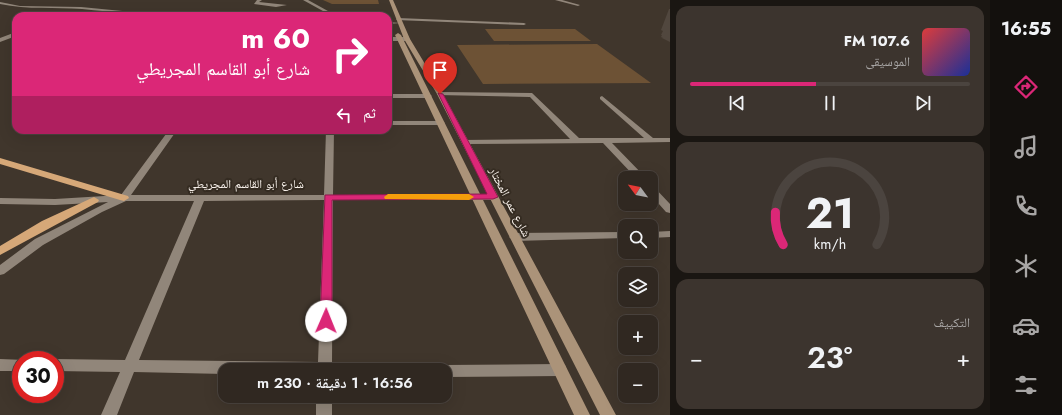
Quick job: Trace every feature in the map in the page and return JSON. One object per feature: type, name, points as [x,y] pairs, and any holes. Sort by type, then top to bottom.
[{"type":"highway","points":[[0,161],[124,198]]},
{"type":"highway","points":[[0,251],[46,224],[94,200]]},
{"type":"main road","name":"شارع عمر المختار","points":[[391,0],[394,21],[476,197],[582,415]]},
{"type":"main road","name":"شارع عمر المختار","points":[[403,39],[440,94],[608,415]]},
{"type":"street","points":[[260,0],[255,3],[276,6],[285,5],[280,0]]},
{"type":"street","points":[[305,0],[328,12]]},
{"type":"street","points":[[557,0],[578,5]]},
{"type":"street","points":[[21,1],[40,4],[36,7]]},
{"type":"street","points":[[47,7],[58,2]]},
{"type":"street","points":[[0,3],[11,6],[81,8],[126,12]]},
{"type":"street","points":[[71,12],[81,8]]},
{"type":"street","points":[[394,21],[524,24]]},
{"type":"street","points":[[0,40],[12,36]]},
{"type":"street","points":[[392,39],[403,39]]},
{"type":"street","points":[[440,94],[532,95],[577,141]]},
{"type":"street","points":[[392,96],[429,96]]},
{"type":"street","points":[[602,98],[651,140]]},
{"type":"street","points":[[392,123],[441,123]]},
{"type":"street","points":[[0,271],[45,239],[98,210],[124,198],[170,134]]},
{"type":"street","points":[[325,363],[330,134]]},
{"type":"street","points":[[465,142],[670,140]]},
{"type":"street","points":[[606,141],[634,171]]},
{"type":"street","name":"شارع أبو القاسم المجريطي","points":[[0,201],[55,202],[124,198],[493,197]]},
{"type":"street","points":[[658,197],[670,210]]},
{"type":"street","points":[[109,415],[200,198]]},
{"type":"street","points":[[658,235],[670,234]]},
{"type":"street","points":[[514,237],[618,235]]},
{"type":"street","points":[[0,365],[12,365]]},
{"type":"street","points":[[64,365],[218,367]]},
{"type":"street","points":[[452,371],[560,370]]},
{"type":"street","points":[[324,403],[324,415]]},
{"type":"shaded area","points":[[323,0],[378,0],[379,4],[332,4]]},
{"type":"shaded area","points":[[485,29],[575,29],[591,41],[494,41]]},
{"type":"shaded area","points":[[597,44],[651,83],[483,84],[457,45]]},
{"type":"slow traffic","points":[[388,197],[469,197]]},
{"type":"route","points":[[326,321],[328,197],[493,197],[440,94]]}]
